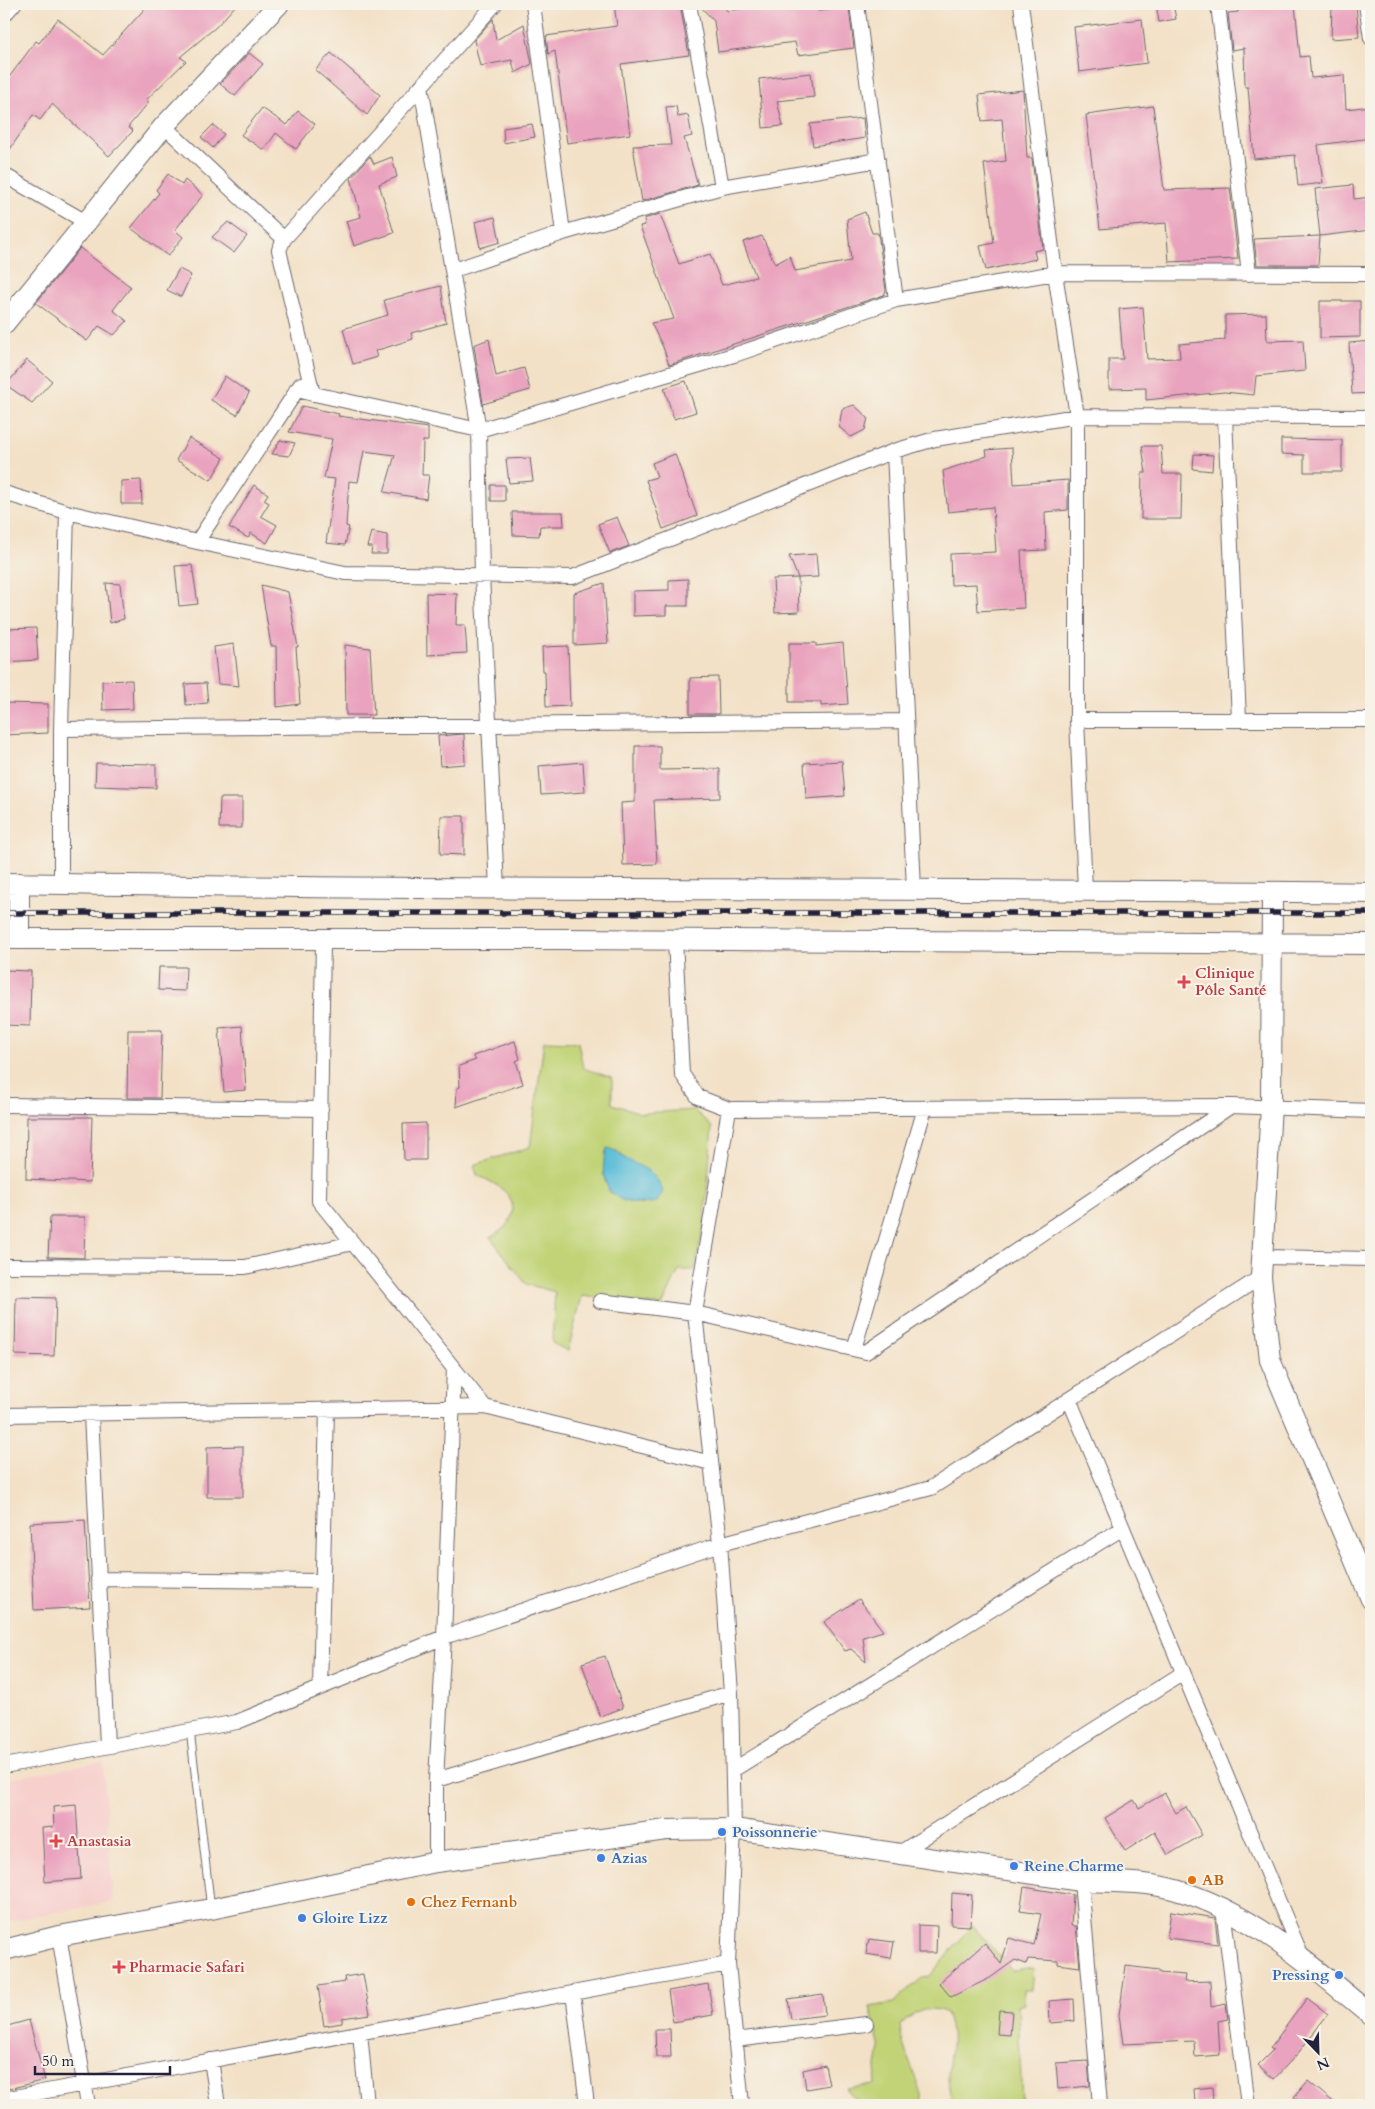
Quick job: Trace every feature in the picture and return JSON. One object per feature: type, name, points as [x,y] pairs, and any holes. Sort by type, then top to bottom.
[{"type":"main road","points":[[4,324],[164,126],[279,4]]},
{"type":"main road","points":[[1371,893],[1086,889],[497,889],[11,883],[11,939],[1371,944]]},
{"type":"main road","points":[[1272,892],[1272,1106],[1261,1267],[1270,1360],[1371,1599]]},
{"type":"main road","points":[[4,1950],[59,1936],[211,1909],[436,1862],[640,1833],[734,1829],[1081,1881],[1139,1883],[1176,1890],[1223,1909],[1302,1957],[1371,2015]]},
{"type":"street","points":[[4,15],[14,4]]},
{"type":"street","points":[[313,394],[278,250],[284,239],[496,4]]},
{"type":"street","points":[[533,4],[563,233]]},
{"type":"street","points":[[689,4],[722,187]]},
{"type":"street","points":[[857,4],[896,300]]},
{"type":"street","points":[[1020,4],[1055,273],[1077,416],[1077,720],[1086,889]]},
{"type":"street","points":[[1218,4],[1249,274]]},
{"type":"street","points":[[1366,4],[1371,38]]},
{"type":"street","points":[[421,86],[431,158],[454,270],[479,430],[482,575],[497,889]]},
{"type":"street","points":[[164,126],[284,239]]},
{"type":"street","points":[[454,270],[563,233],[722,187],[878,160]]},
{"type":"street","points":[[4,175],[86,222]]},
{"type":"street","points":[[296,390],[479,430],[737,354],[896,300],[1055,273],[1371,274]]},
{"type":"street","points":[[197,542],[307,375]]},
{"type":"street","points":[[4,493],[67,512],[197,542],[346,573],[573,577],[894,451],[935,439],[1077,416],[1371,417]]},
{"type":"street","points":[[1225,418],[1239,719]]},
{"type":"street","points":[[894,451],[914,889]]},
{"type":"street","points":[[61,885],[61,729],[67,512]]},
{"type":"street","points":[[1077,720],[1371,720]]},
{"type":"street","points":[[61,729],[906,721]]},
{"type":"street","points":[[323,939],[320,1201],[485,1407]]},
{"type":"street","points":[[675,940],[682,1074],[698,1097],[729,1109],[1272,1106],[1371,1111]]},
{"type":"street","points":[[4,1105],[321,1109]]},
{"type":"street","points":[[600,1301],[695,1313],[866,1352],[1231,1106]]},
{"type":"street","points":[[854,1348],[924,1108]]},
{"type":"street","points":[[729,1109],[695,1313],[720,1544],[731,1693],[734,1829],[728,1964],[742,2105]]},
{"type":"street","points":[[4,1266],[245,1267],[353,1242]]},
{"type":"street","points":[[4,1766],[107,1745],[237,1722],[444,1637],[720,1544],[931,1488],[1069,1399],[1261,1267],[1371,1259]]},
{"type":"street","points":[[436,1862],[436,1780],[444,1637],[454,1368]]},
{"type":"street","points":[[1069,1399],[1302,1957]]},
{"type":"street","points":[[4,1415],[485,1407],[711,1463]]},
{"type":"street","points":[[320,1688],[327,1410]]},
{"type":"street","points":[[91,1414],[107,1745]]},
{"type":"street","points":[[733,1770],[1123,1528]]},
{"type":"street","points":[[98,1579],[323,1581]]},
{"type":"street","points":[[898,1854],[1183,1673]]},
{"type":"street","points":[[436,1780],[731,1693]]},
{"type":"street","points":[[1081,1881],[1100,2105]]},
{"type":"street","points":[[1223,1909],[1248,2105]]},
{"type":"street","points":[[59,1936],[88,2105]]},
{"type":"street","points":[[4,2099],[728,1964]]},
{"type":"street","points":[[572,1993],[587,2105]]},
{"type":"street","points":[[735,2040],[866,2024]]},
{"type":"street","points":[[360,2032],[366,2105]]},
{"type":"street","points":[[211,2060],[218,2105]]},
{"type":"lane","points":[[190,1730],[211,1909]]},
{"type":"shaded area","name":"Anastasia","points":[[103,1761],[113,1902],[4,1922],[4,1780]]},
{"type":"green space","points":[[544,1041],[578,1042],[583,1068],[612,1078],[612,1104],[641,1113],[694,1110],[712,1127],[704,1228],[694,1270],[679,1270],[662,1306],[582,1296],[568,1351],[552,1343],[555,1292],[526,1284],[490,1237],[507,1225],[513,1207],[504,1191],[497,1185],[477,1175],[474,1165],[530,1147]],"holes":[[[616,1150],[627,1160],[643,1205],[624,1201],[608,1191]]]},
{"type":"green space","points":[[972,1925],[1013,1971],[1034,1968],[1032,1990],[1024,1990],[1024,2003],[1018,2005],[1022,2105],[954,2105],[948,2080],[951,2048],[950,2026],[946,2013],[927,2009],[916,2013],[900,2025],[903,2045],[918,2084],[923,2105],[860,2105],[846,2088],[874,2085],[880,2048],[870,2007],[893,2003],[922,1978],[929,1977]]},
{"type":"water","points":[[607,1148],[653,1175],[663,1191],[657,1202],[630,1203],[612,1193],[607,1185],[604,1174]]},
{"type":"building","points":[[149,4],[237,4],[216,27],[180,57],[186,61],[146,100],[149,102],[128,127],[133,131],[109,156],[52,104],[40,120],[33,115],[4,158],[4,84],[36,41],[39,43],[58,19],[103,55]]},
{"type":"building","points":[[614,4],[680,4],[689,55],[621,64],[630,134],[567,143],[555,51],[548,54],[546,36],[617,26]]},
{"type":"building","points":[[698,4],[722,4],[727,11],[773,4],[817,4],[818,11],[849,8],[854,48],[798,55],[795,42],[718,52],[714,21]]},
{"type":"building","points":[[1156,4],[1173,4],[1176,19],[1159,22]]},
{"type":"building","points":[[1237,4],[1295,4],[1300,57],[1309,56],[1311,78],[1344,75],[1346,109],[1371,106],[1371,138],[1318,145],[1323,183],[1298,186],[1295,155],[1254,159],[1248,87],[1245,87],[1244,48],[1232,50],[1228,13],[1238,12]]},
{"type":"building","points":[[1332,4],[1356,4],[1359,37],[1331,39]]},
{"type":"building","points":[[493,19],[496,40],[524,24],[532,64],[515,73],[512,60],[480,66],[474,40]]},
{"type":"building","points":[[1142,19],[1147,63],[1079,72],[1074,27]]},
{"type":"building","points":[[249,53],[263,64],[235,96],[220,84]]},
{"type":"building","points":[[331,53],[380,95],[367,115],[315,70]]},
{"type":"building","points":[[811,73],[814,97],[777,101],[783,126],[763,128],[759,79]]},
{"type":"building","points":[[1023,90],[1027,158],[1032,158],[1043,249],[1034,251],[1036,259],[986,270],[980,246],[994,243],[984,164],[1006,161],[1002,119],[982,121],[979,95]]},
{"type":"building","points":[[676,106],[678,117],[688,115],[692,136],[684,138],[698,185],[642,201],[633,146],[671,145],[666,107]]},
{"type":"building","points":[[1153,106],[1164,190],[1230,188],[1238,259],[1169,262],[1166,223],[1100,229],[1086,115]]},
{"type":"building","points":[[262,108],[287,125],[298,111],[315,124],[296,149],[276,133],[264,150],[241,135]]},
{"type":"building","points":[[863,118],[865,138],[813,146],[810,124]]},
{"type":"building","points":[[532,124],[535,137],[504,143],[503,128]]},
{"type":"building","points":[[213,125],[224,134],[213,148],[201,137]]},
{"type":"building","points":[[370,156],[374,164],[392,157],[397,177],[379,184],[394,233],[354,246],[346,221],[361,217],[351,178]]},
{"type":"building","points":[[168,174],[182,185],[185,180],[203,195],[175,230],[183,237],[168,256],[131,228],[159,193],[156,190]]},
{"type":"building","points":[[1353,185],[1354,199],[1371,197],[1371,230],[1320,236],[1315,189]]},
{"type":"building","points":[[865,212],[872,233],[878,233],[886,290],[884,295],[669,365],[663,347],[651,323],[674,319],[640,226],[645,225],[644,219],[660,214],[679,264],[710,254],[722,285],[756,277],[743,242],[762,236],[775,264],[790,256],[795,271],[851,261],[847,219]]},
{"type":"building","points":[[495,217],[500,242],[480,248],[475,222]]},
{"type":"building","points":[[228,222],[247,236],[234,253],[212,237]]},
{"type":"building","points":[[1320,236],[1318,265],[1257,265],[1254,239]]},
{"type":"building","points":[[80,248],[131,287],[113,310],[127,321],[114,335],[99,326],[87,341],[36,303]]},
{"type":"building","points":[[179,269],[191,275],[181,297],[167,290]]},
{"type":"building","points":[[441,286],[446,323],[411,333],[413,339],[375,351],[377,357],[353,364],[343,329],[388,315],[384,300]]},
{"type":"building","points":[[1320,301],[1360,301],[1360,337],[1320,338]]},
{"type":"building","points":[[1143,307],[1147,359],[1180,358],[1179,344],[1225,340],[1225,315],[1266,314],[1267,341],[1303,340],[1305,371],[1256,376],[1254,395],[1224,392],[1146,400],[1146,388],[1109,389],[1109,359],[1123,359],[1119,309]]},
{"type":"building","points":[[489,339],[496,376],[524,368],[530,390],[483,404],[474,345]]},
{"type":"building","points":[[1371,341],[1371,393],[1352,394],[1349,343]]},
{"type":"building","points":[[27,360],[52,381],[32,403],[6,385]]},
{"type":"building","points":[[225,376],[249,393],[237,415],[211,400]]},
{"type":"building","points":[[686,381],[696,412],[674,419],[664,388]]},
{"type":"building","points":[[854,405],[868,418],[865,430],[851,437],[839,427],[842,409]]},
{"type":"building","points":[[302,406],[339,414],[338,416],[428,428],[428,441],[423,441],[422,475],[429,475],[426,499],[384,492],[395,455],[364,451],[358,482],[349,481],[346,526],[349,527],[345,545],[326,543],[335,479],[324,478],[332,439],[289,432]]},
{"type":"building","points":[[189,438],[224,458],[211,480],[176,460]]},
{"type":"building","points":[[1281,439],[1342,440],[1342,472],[1304,472],[1304,455],[1281,454]]},
{"type":"building","points":[[280,440],[295,443],[289,456],[272,454]]},
{"type":"building","points":[[1142,446],[1161,446],[1163,474],[1182,474],[1181,519],[1141,519],[1142,473],[1146,473]]},
{"type":"building","points":[[1012,448],[1014,484],[1068,480],[1068,510],[1045,512],[1046,550],[1021,551],[1024,608],[978,611],[976,584],[951,585],[950,554],[996,552],[993,507],[948,512],[943,471],[987,456],[986,450]]},
{"type":"building","points":[[675,454],[697,516],[663,529],[646,480],[657,477],[652,463]]},
{"type":"building","points":[[1194,454],[1213,455],[1212,471],[1193,469]]},
{"type":"building","points":[[530,458],[533,481],[509,483],[506,459]]},
{"type":"building","points":[[141,480],[142,504],[121,504],[121,481]]},
{"type":"building","points":[[254,485],[268,494],[264,500],[269,503],[261,516],[277,525],[267,543],[251,533],[248,538],[229,527]]},
{"type":"building","points":[[491,485],[505,485],[505,501],[491,501]]},
{"type":"building","points":[[512,512],[563,512],[564,526],[540,526],[539,536],[513,535]]},
{"type":"building","points":[[617,517],[629,546],[610,553],[598,524]]},
{"type":"building","points":[[371,532],[387,535],[387,554],[371,554],[372,547],[367,547]]},
{"type":"building","points":[[816,554],[818,577],[798,578],[789,556]]},
{"type":"building","points":[[192,565],[198,604],[179,606],[175,566]]},
{"type":"building","points":[[798,578],[799,612],[775,613],[773,579]]},
{"type":"building","points":[[688,579],[688,606],[666,606],[666,615],[633,616],[633,591],[669,590],[669,580]]},
{"type":"building","points":[[106,583],[120,584],[124,619],[110,623]]},
{"type":"building","points":[[604,583],[608,643],[574,645],[574,593]]},
{"type":"building","points":[[261,585],[288,592],[298,647],[296,647],[300,704],[277,707],[276,646],[271,646]]},
{"type":"building","points":[[426,593],[457,594],[456,625],[465,625],[467,653],[427,655]]},
{"type":"building","points":[[36,628],[38,660],[4,662],[4,629]]},
{"type":"building","points":[[789,643],[816,643],[816,646],[843,643],[848,704],[821,706],[821,702],[789,702]]},
{"type":"building","points":[[234,644],[239,686],[218,684],[214,647]]},
{"type":"building","points":[[345,645],[370,648],[374,715],[346,715]]},
{"type":"building","points":[[568,646],[570,706],[546,707],[542,647]]},
{"type":"building","points":[[718,677],[719,714],[690,714],[690,678]]},
{"type":"building","points":[[132,680],[133,709],[103,710],[102,681]]},
{"type":"building","points":[[206,683],[208,703],[186,705],[185,684]]},
{"type":"building","points":[[4,703],[48,704],[48,733],[4,735]]},
{"type":"building","points":[[464,734],[465,764],[440,766],[438,736]]},
{"type":"building","points":[[635,746],[660,746],[660,770],[720,769],[720,798],[654,800],[657,864],[623,865],[621,803],[635,802]]},
{"type":"building","points":[[842,761],[845,796],[806,799],[804,763]]},
{"type":"building","points":[[583,762],[585,792],[541,795],[539,766]]},
{"type":"building","points":[[96,763],[156,764],[156,788],[95,786]]},
{"type":"building","points":[[220,798],[242,798],[242,828],[219,828]]},
{"type":"building","points":[[441,816],[464,816],[464,855],[440,854]]},
{"type":"building","points":[[159,967],[186,967],[185,991],[158,990]]},
{"type":"building","points":[[4,970],[31,971],[30,1026],[4,1025]]},
{"type":"building","points":[[242,1026],[246,1090],[224,1092],[219,1028]]},
{"type":"building","points":[[128,1030],[162,1030],[160,1098],[127,1098]]},
{"type":"building","points":[[515,1041],[520,1059],[516,1061],[523,1084],[456,1107],[457,1088],[460,1087],[459,1066],[476,1060],[473,1056]]},
{"type":"building","points":[[27,1117],[92,1117],[90,1182],[26,1179]]},
{"type":"building","points":[[426,1123],[426,1160],[404,1160],[403,1124]]},
{"type":"building","points":[[50,1217],[85,1217],[84,1258],[48,1257]]},
{"type":"building","points":[[16,1297],[56,1298],[54,1356],[15,1355]]},
{"type":"building","points":[[243,1446],[243,1497],[207,1497],[207,1447]]},
{"type":"building","points":[[85,1520],[90,1607],[34,1610],[30,1523]]},
{"type":"building","points":[[859,1599],[883,1631],[863,1637],[866,1662],[851,1649],[845,1651],[824,1622]]},
{"type":"building","points":[[605,1656],[623,1708],[600,1716],[582,1663]]},
{"type":"building","points":[[1165,1793],[1176,1813],[1186,1807],[1202,1835],[1168,1855],[1155,1832],[1125,1851],[1105,1818],[1134,1800],[1139,1808]]},
{"type":"building","points":[[76,1805],[81,1879],[45,1882],[42,1828],[54,1827],[53,1807]]},
{"type":"building","points":[[1024,1887],[1073,1895],[1071,1926],[1076,1926],[1080,1967],[1058,1964],[1058,1961],[1028,1959],[1026,1964],[1015,1960],[990,1978],[951,1997],[939,1983],[985,1943],[1001,1964],[1009,1938],[1034,1945],[1041,1914],[1020,1911]]},
{"type":"building","points":[[952,1893],[972,1895],[970,1926],[951,1925]]},
{"type":"building","points":[[1171,1911],[1215,1918],[1218,1944],[1167,1938]]},
{"type":"building","points":[[918,1925],[937,1926],[936,1953],[918,1953]]},
{"type":"building","points":[[869,1939],[894,1942],[891,1958],[866,1954]]},
{"type":"building","points":[[1126,1966],[1159,1970],[1159,1973],[1185,1975],[1184,1982],[1210,1981],[1211,2007],[1226,2004],[1228,2019],[1218,2021],[1220,2055],[1195,2057],[1194,2041],[1123,2044],[1119,2015]]},
{"type":"building","points":[[363,1974],[370,2014],[342,2018],[342,2023],[324,2026],[318,1986],[345,1982],[344,1977]]},
{"type":"building","points":[[708,1984],[713,2015],[673,2022],[668,1991]]},
{"type":"building","points":[[823,1994],[825,2015],[791,2019],[788,1999]]},
{"type":"building","points":[[1307,1998],[1328,2014],[1299,2052],[1274,2079],[1258,2065],[1273,2050],[1270,2048]]},
{"type":"building","points":[[1074,1999],[1075,2021],[1050,2023],[1049,2001]]},
{"type":"building","points":[[999,2010],[1012,2011],[1010,2035],[997,2034]]},
{"type":"building","points":[[29,2020],[45,2080],[4,2090],[4,2027]]},
{"type":"building","points":[[655,2029],[670,2029],[671,2057],[656,2057]]},
{"type":"building","points":[[1088,2061],[1090,2086],[1058,2089],[1056,2063]]},
{"type":"building","points":[[825,2065],[829,2085],[806,2089],[803,2070]]},
{"type":"building","points":[[1308,2081],[1337,2105],[1303,2105],[1294,2097]]},
{"type":"building","points":[[1212,2087],[1213,2102],[1195,2104],[1194,2089]]},
{"type":"railway","points":[[4,913],[1371,913]]},
{"type":"place","name":"Clinique Pôle Santé","points":[[1184,982]]},
{"type":"place","name":"Poissonnerie","points":[[722,1832]]},
{"type":"place","name":"Anastasia","points":[[56,1841]]},
{"type":"place","name":"Azias","points":[[601,1858]]},
{"type":"place","name":"Reine Charme","points":[[1014,1866]]},
{"type":"place","name":"AB","points":[[1192,1880]]},
{"type":"place","name":"Chez Fernanb","points":[[411,1902]]},
{"type":"place","name":"Gloire Lizz","points":[[302,1918]]},
{"type":"place","name":"Pharmacie Safari","points":[[119,1967]]},
{"type":"place","name":"Pressing","points":[[1339,1975]]}]
